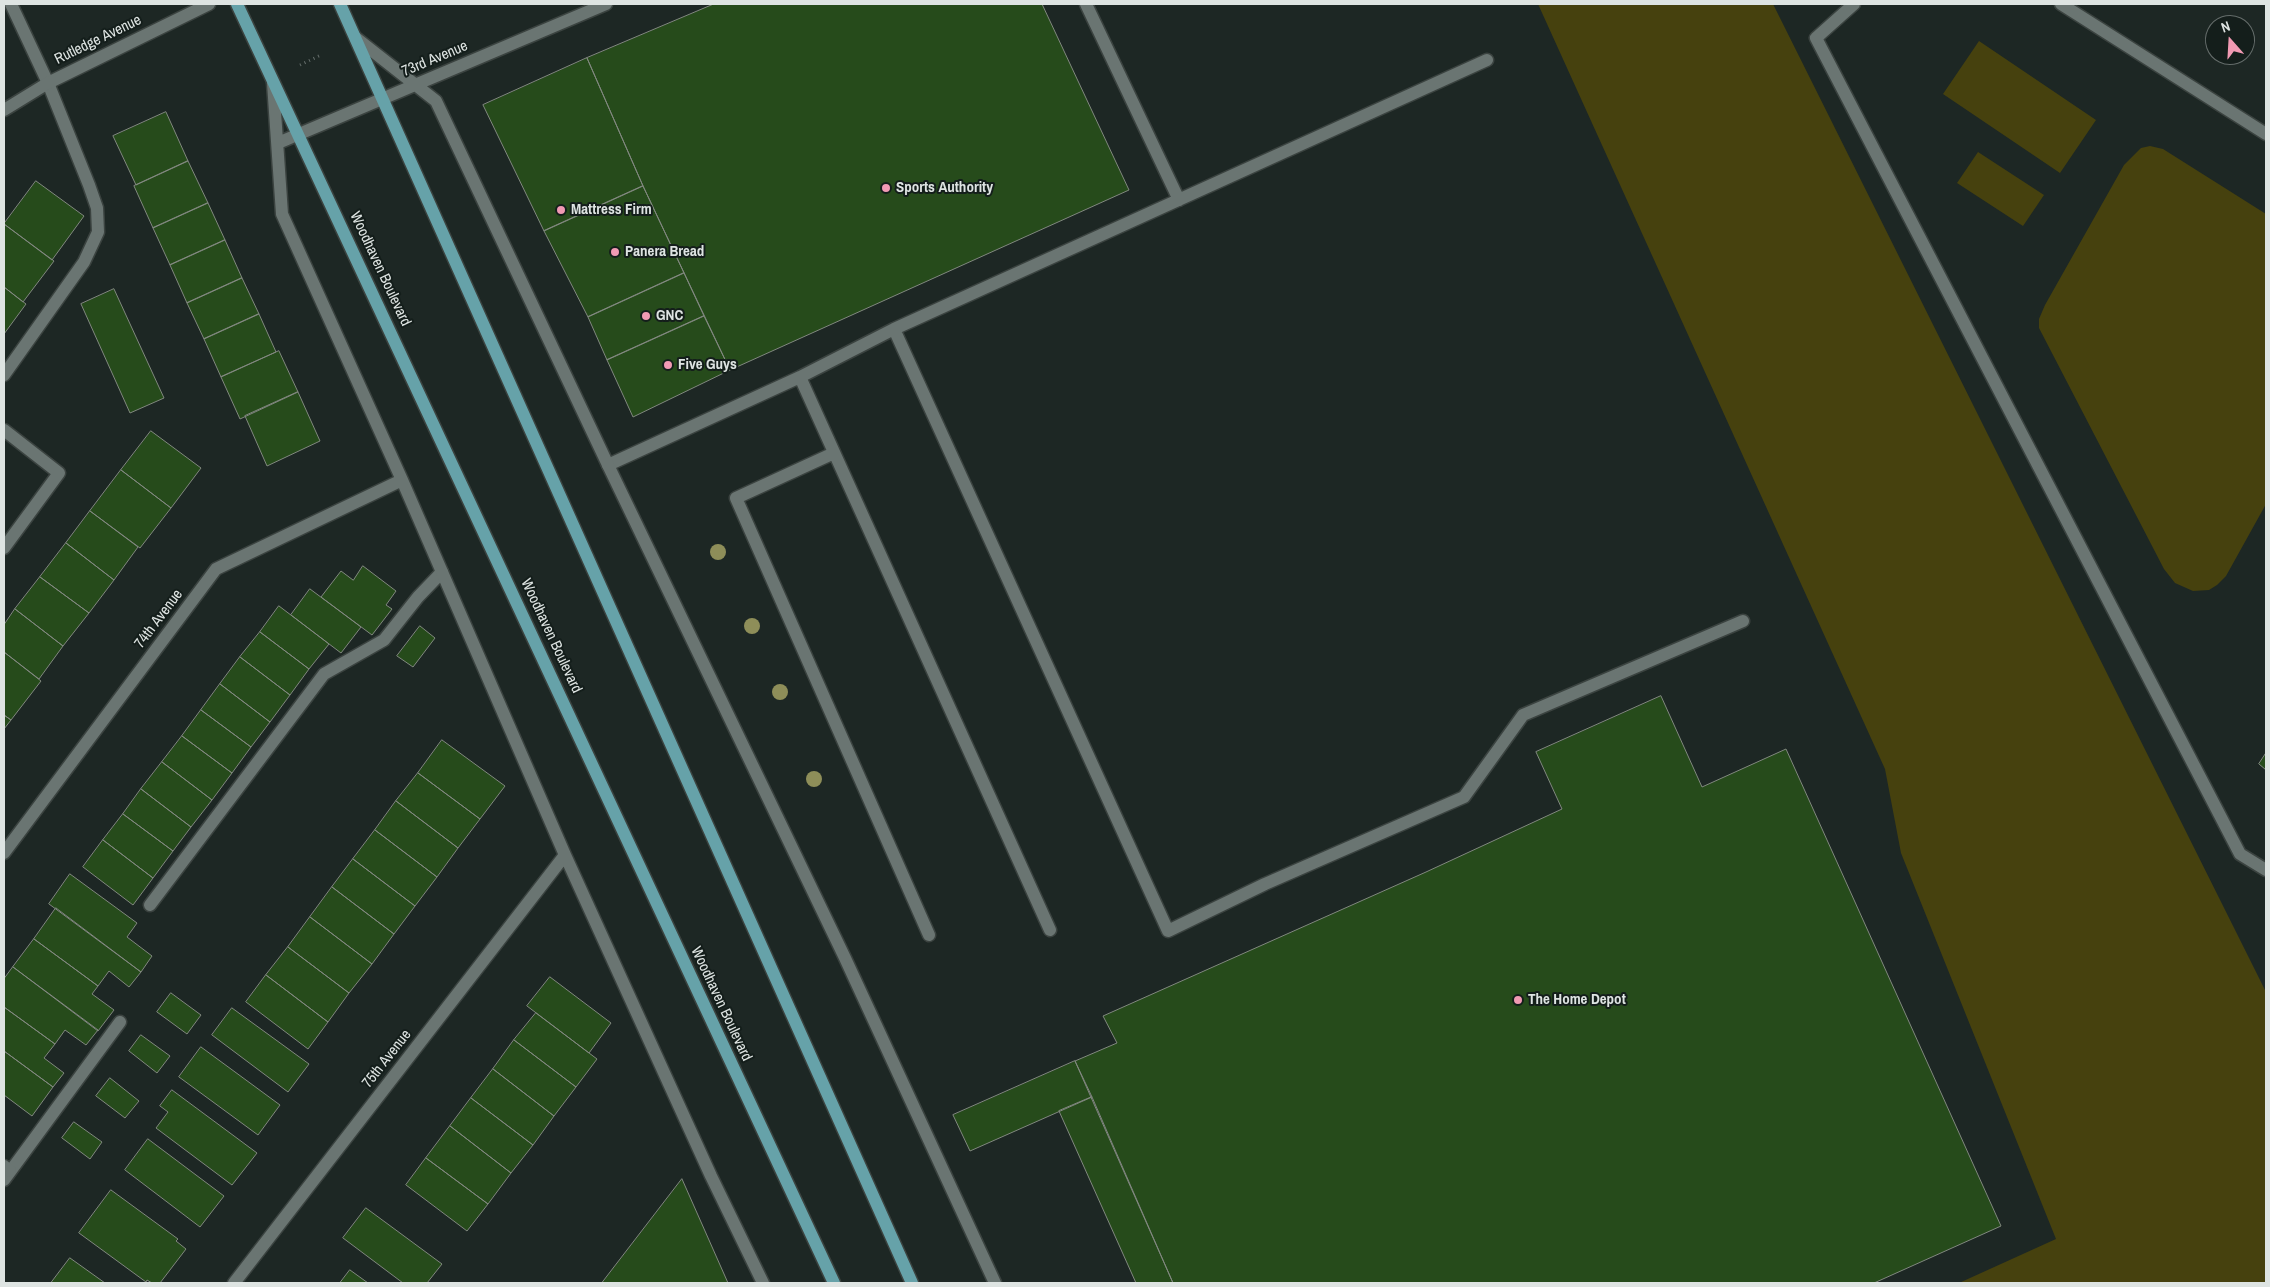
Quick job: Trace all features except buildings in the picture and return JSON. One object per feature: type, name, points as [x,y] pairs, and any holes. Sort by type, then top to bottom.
[{"type":"main road","name":"Woodhaven Boulevard","points":[[237,4],[300,135],[834,1283]]},
{"type":"main road","points":[[340,4],[912,1283]]},
{"type":"street","points":[[4,375],[84,262],[98,232],[97,208],[48,83],[11,4]]},
{"type":"street","name":"Rutledge Avenue","points":[[4,110],[48,83],[209,4]]},
{"type":"street","name":"73rd Avenue","points":[[278,144],[606,4]]},
{"type":"street","points":[[1086,4],[1179,200]]},
{"type":"street","points":[[1854,4],[1816,38],[2240,854],[2266,870]]},
{"type":"street","points":[[2061,4],[2266,134]]},
{"type":"street","points":[[356,38],[436,101],[845,958],[995,1283]]},
{"type":"street","points":[[608,464],[800,377],[894,329],[1487,60]]},
{"type":"street","points":[[272,78],[282,214],[402,480],[565,855],[707,1167],[763,1283]]},
{"type":"street","points":[[894,329],[1168,931],[1265,884],[1464,797],[1523,715],[1743,621]]},
{"type":"street","points":[[800,377],[1050,930]]},
{"type":"street","points":[[4,430],[59,473],[4,548]]},
{"type":"street","points":[[834,453],[736,498],[929,935]]},
{"type":"street","name":"74th Avenue","points":[[4,853],[216,569],[402,480]]},
{"type":"street","points":[[150,905],[324,674],[384,640],[418,597],[442,572]]},
{"type":"street","name":"75th Avenue","points":[[234,1283],[565,855]]},
{"type":"street","points":[[6,1172],[120,1022]]},
{"type":"path","points":[[300,65],[321,55]]},
{"type":"shaded area","points":[[1538,4],[1773,4],[2266,992],[2266,1283],[1959,1283],[2056,1239],[1901,853],[1885,769]]},
{"type":"shaded area","points":[[1979,41],[2096,120],[2060,173],[1943,94]]},
{"type":"shaded area","points":[[2150,146],[2163,149],[2266,214],[2266,504],[2226,576],[2209,590],[2193,591],[2175,583],[2164,569],[2039,328],[2039,319],[2045,305],[2124,165],[2141,148]]},
{"type":"shaded area","points":[[1978,152],[2044,195],[2023,226],[1957,183]]},
{"type":"place","name":"Sports Authority","points":[[886,188]]},
{"type":"place","name":"Mattress Firm","points":[[561,210]]},
{"type":"place","name":"Panera Bread","points":[[615,252]]},
{"type":"place","name":"GNC","points":[[646,316]]},
{"type":"place","name":"Five Guys","points":[[668,365]]},
{"type":"place","name":"The Home Depot","points":[[1518,1000]]}]
